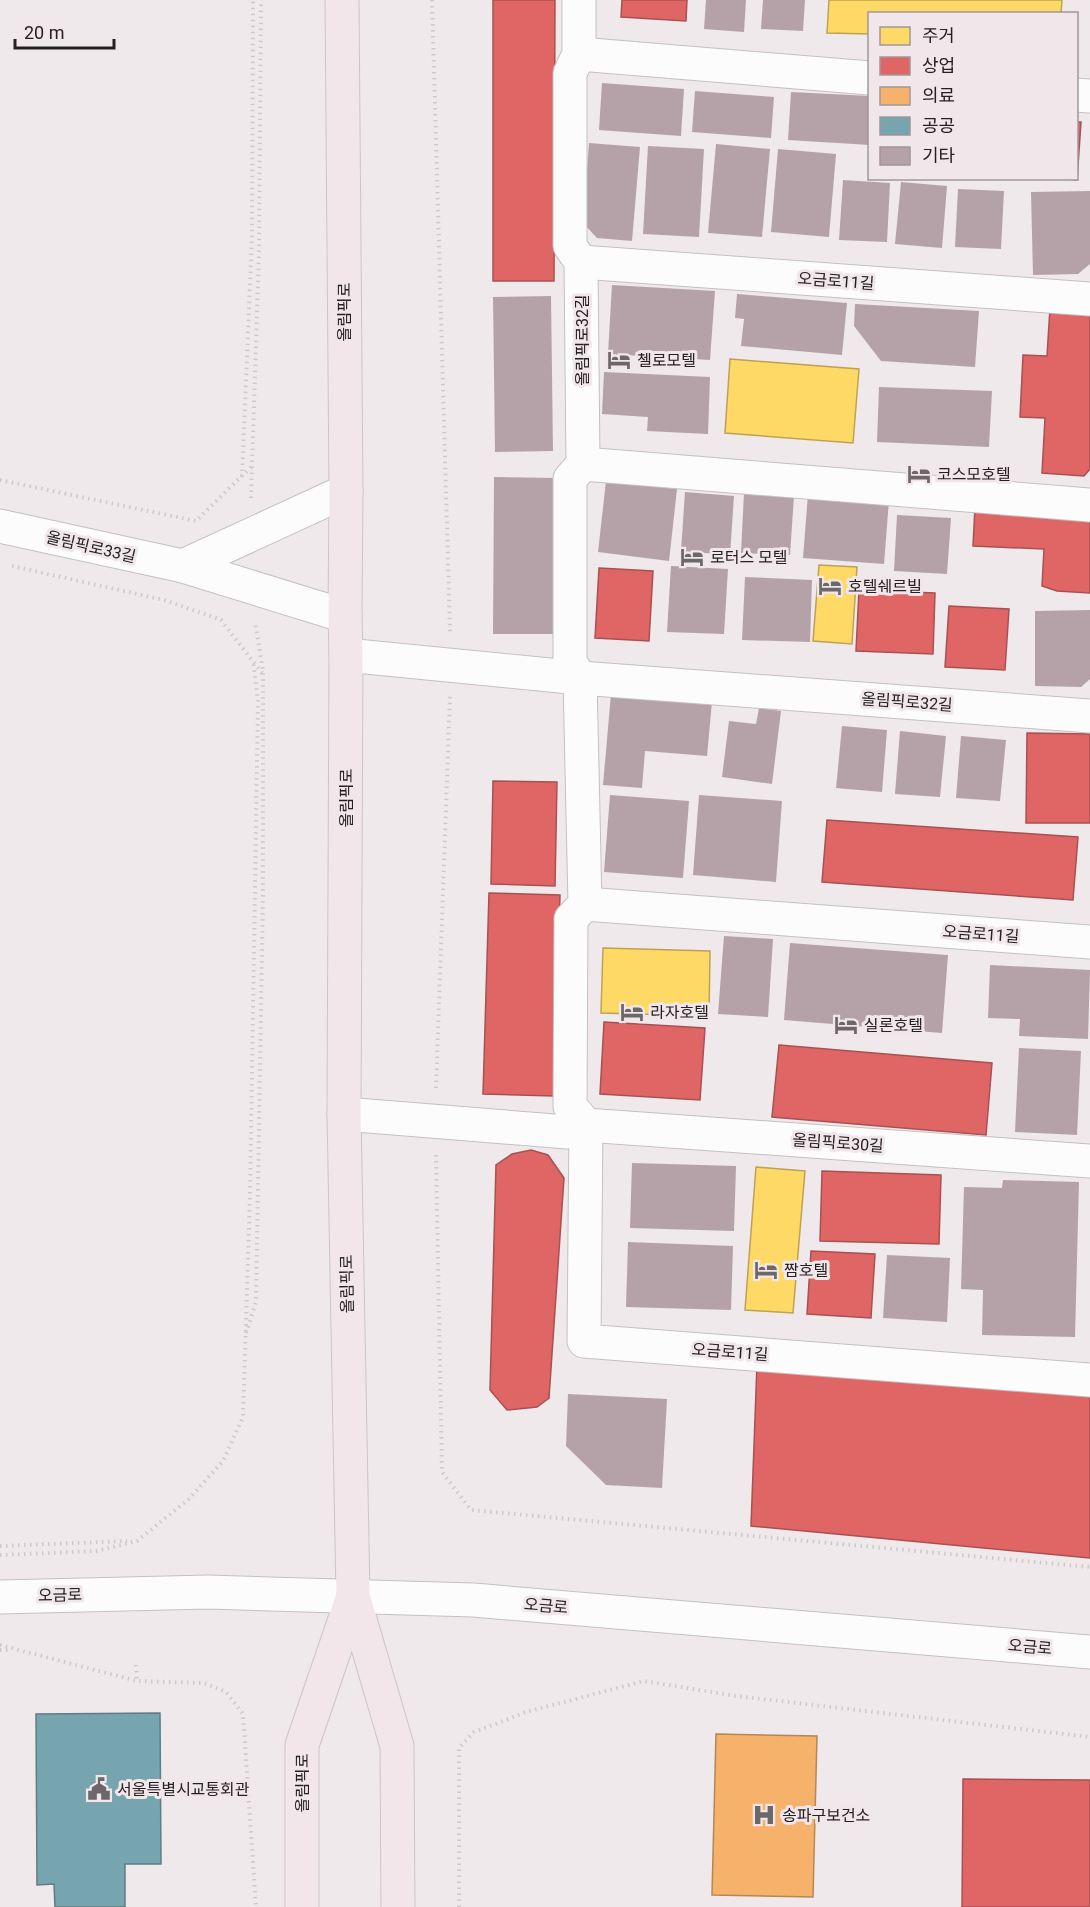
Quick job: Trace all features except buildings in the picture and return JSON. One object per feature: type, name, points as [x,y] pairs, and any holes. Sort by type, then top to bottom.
[{"type":"main road","name":"올림픽로","points":[[342,0],[346,491],[344,1114],[353,1596],[398,1746],[398,1907]]},
{"type":"main road","name":"올림픽로","points":[[302,1907],[302,1745],[353,1596]]},
{"type":"street","name":"올림픽로32길","points":[[579,0],[579,54],[570,73],[570,246],[581,262],[583,464],[570,479],[570,662],[580,678]]},
{"type":"street","points":[[579,54],[868,78]]},
{"type":"street","name":"오금로11길","points":[[581,262],[1090,299]]},
{"type":"street","points":[[583,464],[1090,505]]},
{"type":"street","points":[[183,566],[346,491]]},
{"type":"street","name":"올림픽로33길","points":[[0,526],[183,566],[345,616]]},
{"type":"street","name":"올림픽로32길","points":[[346,655],[580,678],[1090,716]]},
{"type":"street","points":[[580,678],[585,904],[571,919],[570,1106],[586,1125]]},
{"type":"street","name":"오금로11길","points":[[585,904],[1090,942]]},
{"type":"street","name":"올림픽로30길","points":[[344,1114],[567,1132],[586,1125],[1090,1161]]},
{"type":"street","name":"오금로11길","points":[[586,1125],[585,1341],[1090,1380]]},
{"type":"street","name":"오금로","points":[[0,1597],[208,1592],[473,1600],[1090,1652]]},
{"type":"path","points":[[242,477],[252,237],[253,0]]},
{"type":"path","points":[[250,535],[259,253],[261,0]]},
{"type":"path","points":[[432,0],[451,666],[435,1121],[442,1472],[471,1510],[1090,1567]]},
{"type":"path","points":[[0,480],[196,521],[252,466]]},
{"type":"path","points":[[11,566],[164,600],[221,620],[263,674]]},
{"type":"path","points":[[246,1333],[256,1302],[263,896],[263,674],[249,586]]},
{"type":"path","points":[[0,1555],[96,1551],[137,1541],[190,1498],[223,1461],[243,1417],[250,1195],[258,701],[253,660]]},
{"type":"path","points":[[0,1546],[137,1541]]},
{"type":"path","points":[[0,1645],[137,1681],[204,1683],[226,1692],[243,1714],[256,1907]]},
{"type":"path","points":[[0,1650],[19,1650]]},
{"type":"path","points":[[136,1665],[137,1681]]},
{"type":"path","points":[[459,1907],[459,1748],[474,1731],[526,1712],[644,1681],[736,1696],[1090,1737]]},
{"type":"place","name":"첼로모텔","points":[[619,360]]},
{"type":"place","name":"코스모호텔","points":[[919,474]]},
{"type":"place","name":"로터스 모텔","points":[[692,557]]},
{"type":"place","name":"호텔쉐르빌","points":[[830,586]]},
{"type":"place","name":"라자호텔","points":[[632,1012]]},
{"type":"place","name":"실론호텔","points":[[846,1025]]},
{"type":"place","name":"짬호텔","points":[[766,1270]]},
{"type":"place","name":"서울특별시교통회관","points":[[99,1789]]},
{"type":"place","name":"송파구보건소","points":[[764,1815]]}]
